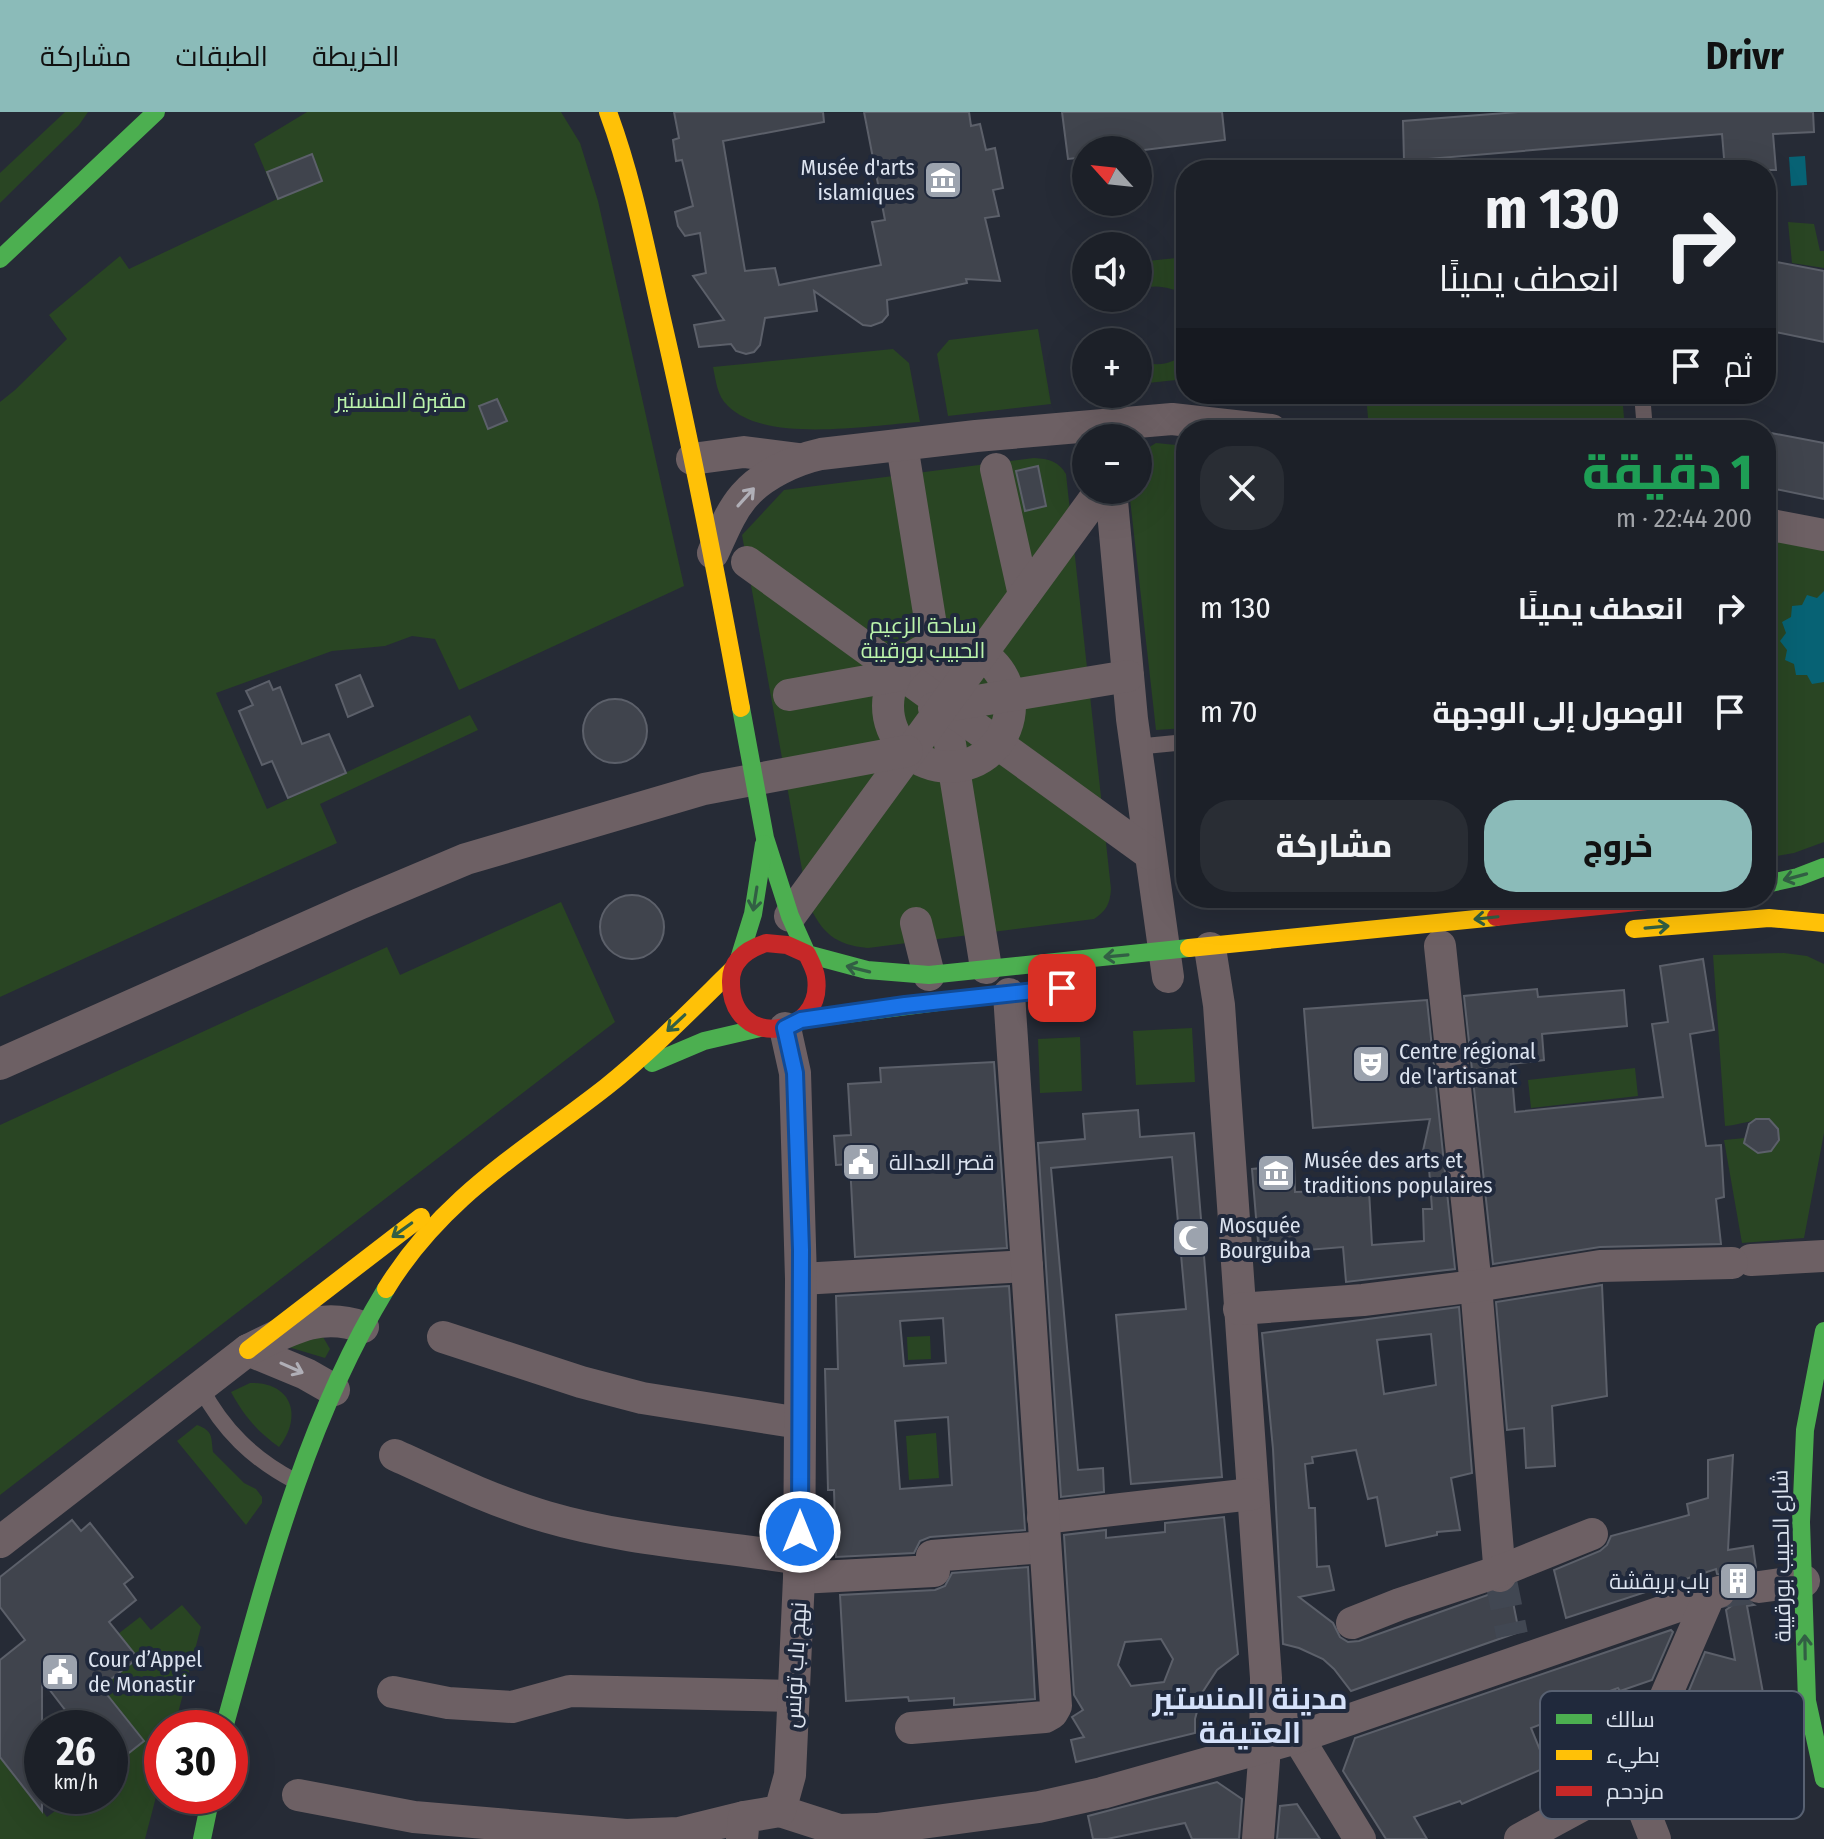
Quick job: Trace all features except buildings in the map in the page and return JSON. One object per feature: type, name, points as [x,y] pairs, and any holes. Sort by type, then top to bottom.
[{"type":"main road","points":[[113,150],[138,112]]},
{"type":"main road","points":[[0,259],[156,112]]},
{"type":"main road","points":[[608,112],[626,161],[672,361],[713,553],[765,838],[790,916],[816,978],[816,994],[811,1008],[782,1025],[747,1022],[737,1011],[729,984],[753,914],[765,838]]},
{"type":"main road","points":[[1776,882],[1824,867]]},
{"type":"main road","points":[[248,1350],[403,1228],[468,1189],[610,1084],[746,951],[766,943],[787,945],[860,971],[893,976],[929,975],[1003,987],[1190,968],[1605,908]]},
{"type":"main road","points":[[1611,931],[1769,918],[1824,923]]},
{"type":"main road","points":[[610,1084],[693,1042],[730,1032],[964,998]]},
{"type":"main road","points":[[229,1710],[297,1481],[334,1390],[363,1327],[407,1256],[468,1189]]},
{"type":"main road","name":"شارع الحبيب بورقيبة","points":[[1824,1331],[1820,1375],[1805,1430],[1801,1522],[1824,1779]]},
{"type":"main road","points":[[202,1839],[207,1814]]},
{"type":"street","points":[[1102,424],[1181,420]]},
{"type":"street","points":[[713,553],[744,496],[763,480],[799,459],[902,445],[934,433],[1072,426]]},
{"type":"street","points":[[902,445],[953,766],[1003,987],[1027,1266],[1055,1710],[1045,1717],[911,1728]]},
{"type":"street","points":[[692,459],[744,452],[799,459]]},
{"type":"street","points":[[996,469],[1024,595]]},
{"type":"street","points":[[790,916],[1091,504]]},
{"type":"street","points":[[1112,504],[1135,747],[1150,854],[1190,968],[1216,1005],[1266,1678],[1265,1747],[1258,1839]]},
{"type":"street","points":[[1776,526],[1824,535]]},
{"type":"street","points":[[747,562],[897,674],[1150,854]]},
{"type":"street","points":[[934,647],[965,647],[981,654],[997,668],[1006,685],[1009,697],[1007,723],[997,744],[984,756],[965,765],[944,767],[924,762],[908,752],[894,734],[889,718],[889,693],[897,674],[910,659],[934,647]]},
{"type":"street","points":[[789,695],[897,674]]},
{"type":"street","points":[[889,718],[944,705],[1128,676]]},
{"type":"street","points":[[0,1064],[466,859],[704,789],[908,752]]},
{"type":"street","points":[[916,923],[929,975]]},
{"type":"street","points":[[1445,931],[1500,1574]]},
{"type":"street","name":"نهج باب تونس","points":[[780,1811],[790,1775],[799,1569],[801,1279],[795,1073],[782,1025]]},
{"type":"street","points":[[1239,1309],[1363,1300],[1600,1266],[1824,1256]]},
{"type":"street","points":[[801,1279],[1027,1266]]},
{"type":"street","points":[[0,1542],[248,1350],[285,1332],[320,1321],[348,1322],[363,1327]]},
{"type":"street","points":[[443,1337],[581,1382],[642,1398],[800,1423]]},
{"type":"street","points":[[248,1350],[306,1374],[334,1390]]},
{"type":"street","points":[[395,1455],[446,1479],[548,1517],[799,1569],[934,1571],[932,1556],[1252,1494]]},
{"type":"street","points":[[1352,1623],[1400,1604],[1500,1574],[1592,1534]]},
{"type":"street","points":[[1759,1587],[1804,1581]]},
{"type":"street","points":[[298,1795],[414,1817],[577,1833],[663,1835],[743,1828],[780,1811],[840,1834],[1039,1807],[1102,1793],[1296,1738],[1514,1648],[1715,1593],[1668,1691]]},
{"type":"street","points":[[1266,1678],[1296,1738],[1360,1839]]},
{"type":"street","points":[[393,1692],[448,1703],[512,1707],[570,1691],[793,1696]]},
{"type":"street","points":[[1520,1839],[1557,1819]]},
{"type":"street","points":[[1647,1819],[1655,1839]]},
{"type":"lane","points":[[1135,747],[1176,743]]},
{"type":"lane","points":[[201,1388],[218,1418],[240,1444],[276,1471],[297,1481]]},
{"type":"green space","points":[[65,112],[88,112],[79,125],[0,203],[0,173]]},
{"type":"green space","name":"مقبرة المنستير","points":[[307,112],[561,112],[580,143],[598,201],[684,586],[459,690],[435,639],[412,636],[385,646],[332,651],[216,693],[267,809],[470,715],[478,730],[320,804],[337,843],[0,997],[0,402],[67,339],[49,315],[120,256],[129,269],[277,199],[254,144]]},
{"type":"green space","points":[[1788,222],[1814,224],[1820,251],[1824,251],[1824,268],[1792,263]]},
{"type":"green space","points":[[1176,258],[1176,290],[1152,287],[1152,261]]},
{"type":"green space","points":[[1038,329],[1051,404],[948,416],[937,354],[949,340]]},
{"type":"green space","points":[[893,349],[909,363],[920,422],[820,429],[767,425],[745,418],[724,402],[713,367]]},
{"type":"green space","points":[[1176,359],[1176,380],[1152,383],[1152,364]]},
{"type":"green space","points":[[1367,404],[1623,404],[1624,420],[1382,420],[1368,418]]},
{"type":"green space","points":[[1156,443],[1176,445],[1176,729],[1156,730],[1131,504],[1152,504],[1152,445]]},
{"type":"green space","name":"ساحة الزعيم الحبيب بورقيبة","points":[[1034,458],[1053,462],[1066,474],[1111,889],[1108,903],[1094,919],[868,948],[847,944],[824,930],[808,903],[742,535],[784,490]]},
{"type":"green space","points":[[1776,538],[1824,549],[1824,842],[1776,856]]},
{"type":"green space","points":[[561,902],[615,1022],[0,1495],[0,1125],[387,947],[400,975]]},
{"type":"green space","points":[[1784,953],[1807,956],[1824,964],[1824,1133],[1804,1238],[1742,1243],[1724,1140],[1745,1138],[1747,1145],[1758,1153],[1770,1151],[1779,1140],[1778,1129],[1768,1119],[1725,1126],[1713,955]]},
{"type":"green space","points":[[1192,1028],[1195,1082],[1136,1085],[1133,1031]]},
{"type":"green space","points":[[1080,1037],[1082,1091],[1040,1093],[1038,1039]]},
{"type":"green space","points":[[1635,1068],[1638,1096],[1531,1108],[1528,1080]]},
{"type":"green space","points":[[930,1336],[931,1359],[908,1360],[907,1337]]},
{"type":"green space","points":[[323,1337],[330,1349],[325,1358],[285,1346]]},
{"type":"green space","points":[[250,1383],[276,1388],[289,1403],[290,1424],[279,1447],[252,1422],[231,1392]]},
{"type":"green space","points":[[197,1425],[210,1435],[213,1452],[262,1497],[262,1503],[246,1525],[177,1441]]},
{"type":"green space","points":[[936,1433],[939,1478],[909,1480],[906,1436]]},
{"type":"green space","points":[[182,1605],[201,1627],[179,1710],[144,1710],[144,1741],[128,1721],[128,1710],[119,1710],[101,1687],[137,1658],[118,1634],[140,1617],[151,1630]]},
{"type":"green space","points":[[144,1741],[144,1814],[152,1814],[145,1839],[0,1839],[0,1752],[24,1785],[24,1814],[45,1814],[47,1817],[51,1814],[128,1814],[128,1754]]},
{"type":"water","points":[[1805,156],[1807,185],[1791,186],[1789,157]]},
{"type":"water","points":[[1824,591],[1824,682],[1812,684],[1807,675],[1796,675],[1794,664],[1785,660],[1787,650],[1780,641],[1786,633],[1782,622],[1791,617],[1792,606],[1802,605],[1807,595],[1817,598]]},
{"type":"tunnel","points":[[1500,1576],[1512,1635]]},
{"type":"tunnel","points":[[1719,1592],[1759,1587]]},
{"type":"traffic: fast","points":[[0,259],[156,112]]},
{"type":"traffic: fast","points":[[741,708],[765,838],[790,916],[807,954],[867,970],[929,975],[1189,948]]},
{"type":"traffic: fast","points":[[739,959],[753,914],[764,844]]},
{"type":"traffic: fast","points":[[1776,882],[1824,867]]},
{"type":"traffic: fast","points":[[801,1020],[953,1000]]},
{"type":"traffic: fast","points":[[652,1063],[704,1041],[760,1028]]},
{"type":"traffic: fast","points":[[229,1710],[272,1558],[310,1447],[357,1340],[386,1289]]},
{"type":"traffic: fast","points":[[1824,1331],[1805,1430],[1801,1522],[1807,1701],[1824,1779]]},
{"type":"traffic: fast","points":[[202,1839],[207,1814]]},
{"type":"traffic: slow","points":[[608,112],[632,188],[673,367],[741,708]]},
{"type":"traffic: slow","points":[[1189,948],[1496,917]]},
{"type":"traffic: slow","points":[[1634,929],[1769,918],[1824,923]]},
{"type":"traffic: slow","points":[[386,1289],[408,1256],[459,1201],[623,1073],[732,970]]},
{"type":"traffic: slow","points":[[248,1350],[421,1217]]},
{"type":"traffic: jam","points":[[1496,917],[1581,908]]},
{"type":"traffic: jam","points":[[766,943],[787,945],[807,954],[816,977],[815,998],[806,1014],[793,1024],[776,1028],[760,1027],[745,1019],[735,1003],[731,981],[737,961],[766,943]]},
{"type":"place","name":"Musée d'arts islamiques","points":[[943,180]]},
{"type":"place","name":"Centre régional de l'artisanat","points":[[1371,1064]]},
{"type":"place","name":"قصر العدالة","points":[[861,1162]]},
{"type":"place","name":"Musée des arts et traditions populaires","points":[[1276,1173]]},
{"type":"place","name":"Mosquée Bourguiba","points":[[1191,1238]]},
{"type":"place","name":"باب بريقشة","points":[[1738,1581]]},
{"type":"place","name":"Cour d’Appel de Monastir","points":[[60,1672]]},
{"type":"district","name":"مدينة المنستير العتيقة","points":[[1250,1716]]},
{"type":"route","points":[[800,1532],[801,1250],[795,1073],[785,1028],[801,1020],[1062,988]]}]
